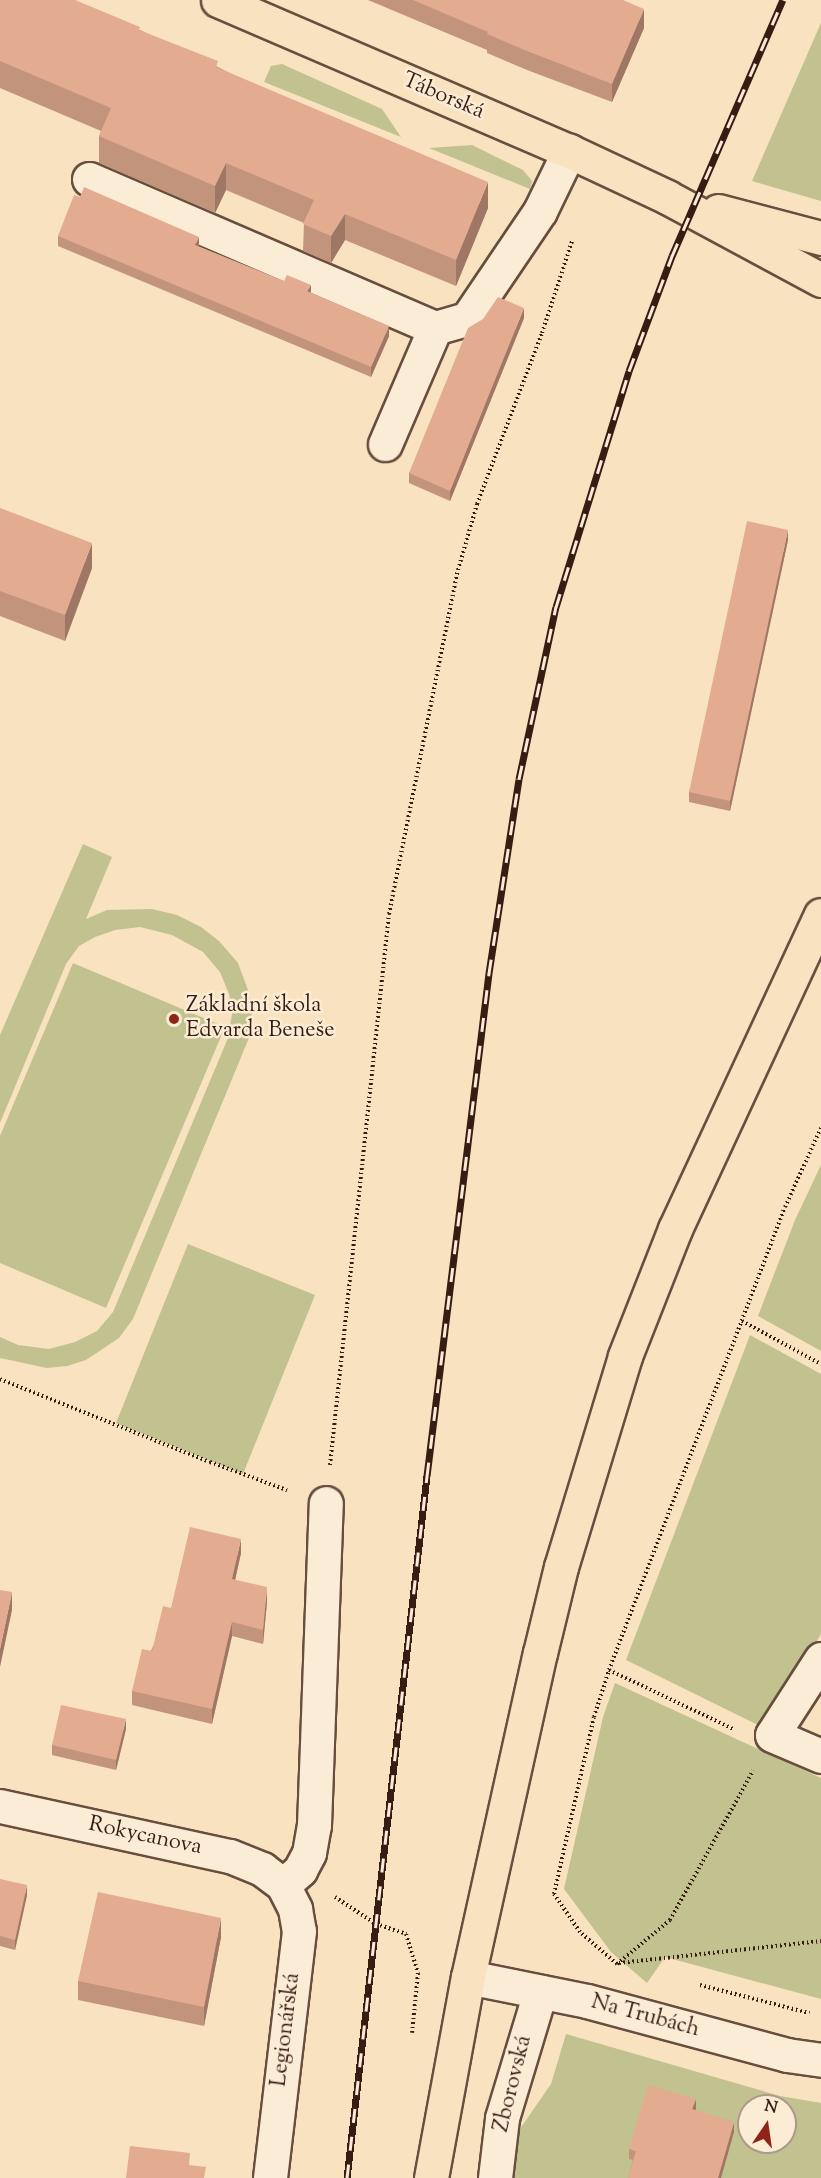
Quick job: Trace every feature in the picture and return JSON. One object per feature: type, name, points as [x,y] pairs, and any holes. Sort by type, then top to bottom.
[{"type":"main road","name":"Táborská","points":[[218,0],[569,151],[667,197],[821,280]]},
{"type":"main road","name":"Táborská","points":[[667,197],[821,238]]},
{"type":"main road","points":[[801,954],[821,893]]},
{"type":"main road","points":[[431,2178],[468,1977],[545,1632],[625,1356],[675,1229],[821,915]]},
{"type":"street","points":[[89,179],[435,328],[467,319],[540,212],[569,151]]},
{"type":"street","points":[[385,444],[435,328]]},
{"type":"street","points":[[283,1885],[300,1870],[309,1853],[314,1824],[326,1503]]},
{"type":"street","points":[[821,1659],[770,1740],[821,1756]]},
{"type":"street","name":"Rokycanova","points":[[0,1806],[230,1856],[262,1869],[283,1885]]},
{"type":"street","name":"Legionářská","points":[[270,2178],[299,1931],[295,1909],[283,1885]]},
{"type":"street","name":"Na Trubách","points":[[468,1977],[587,2001],[787,2055],[821,2060]]},
{"type":"street","name":"Zborovská","points":[[495,2178],[502,2118],[540,1992]]},
{"type":"path","points":[[0,1379],[210,1462],[326,1503],[389,914],[458,570],[477,504],[542,333],[574,237]]},
{"type":"path","points":[[628,1967],[617,1964],[580,1932],[554,1894],[594,1718],[609,1670],[785,1207],[821,1128]]},
{"type":"path","points":[[742,1321],[821,1364]]},
{"type":"path","points":[[609,1670],[770,1740],[670,1920],[617,1964]]},
{"type":"path","points":[[283,1885],[320,1888],[376,1924],[406,1934],[418,1973],[412,2040]]},
{"type":"path","points":[[617,1964],[821,1941]]},
{"type":"path","points":[[695,1984],[817,2016]]},
{"type":"green space","points":[[821,23],[821,201],[752,181]]},
{"type":"green space","points":[[282,64],[382,109],[401,137],[264,82],[271,66]]},
{"type":"green space","points":[[472,145],[523,170],[532,181],[530,189],[429,148]]},
{"type":"green space","points":[[83,844],[112,857],[86,919],[107,910],[152,909],[177,915],[201,927],[219,941],[238,963],[248,990],[252,1013],[251,1033],[133,1319],[119,1338],[86,1360],[67,1366],[47,1368],[0,1358],[0,1337],[18,1345],[49,1349],[75,1342],[97,1331],[113,1312],[228,1038],[232,1014],[229,994],[220,972],[203,952],[172,935],[140,927],[115,930],[95,937],[79,946],[66,964],[0,1123],[0,1035]]},
{"type":"green space","points":[[73,963],[225,1027],[106,1308],[0,1263],[0,1136]]},
{"type":"green space","points":[[821,1165],[821,1351],[758,1316],[795,1220]]},
{"type":"green space","points":[[188,1244],[315,1295],[243,1474],[116,1423]]},
{"type":"green space","points":[[750,1335],[821,1374],[821,1634],[764,1728],[626,1660]]},
{"type":"green space","points":[[615,1683],[821,1778],[821,1999],[665,1957],[647,1983],[611,1952],[564,1889],[603,1717]]},
{"type":"green space","points":[[566,2034],[773,2094],[737,2094],[737,2154],[797,2154],[797,2099],[821,2103],[821,2178],[721,2178],[734,2132],[636,2161],[631,2178],[510,2178],[515,2136],[551,2084]]},
{"type":"building","points":[[0,0],[75,0],[140,27],[139,30],[218,61],[216,67],[488,182],[456,260],[345,214],[331,236],[303,224],[314,200],[226,163],[215,186],[99,136],[111,108],[0,61]]},
{"type":"building","points":[[413,0],[623,0],[644,9],[612,84],[527,51]]},
{"type":"building","points":[[84,187],[199,237],[195,245],[284,281],[287,275],[311,285],[307,291],[389,326],[371,367],[58,236],[74,195],[80,197]]},
{"type":"building","points":[[498,297],[524,308],[450,491],[409,473],[468,328],[483,319]]},
{"type":"building","points":[[0,508],[92,543],[65,615],[0,591]]},
{"type":"building","points":[[747,521],[788,530],[730,801],[689,792]]},
{"type":"building","points":[[190,1527],[241,1539],[232,1579],[267,1587],[263,1630],[232,1622],[212,1709],[132,1691],[142,1649],[152,1651],[163,1606],[171,1608]]},
{"type":"building","points":[[0,1590],[12,1592],[0,1649]]},
{"type":"building","points":[[61,1705],[126,1719],[116,1760],[52,1745]]},
{"type":"building","points":[[0,1879],[27,1885],[15,1940],[0,1936]]},
{"type":"building","points":[[98,1892],[221,1918],[204,2007],[78,1981]]},
{"type":"building","points":[[648,2085],[696,2099],[692,2109],[734,2122],[718,2178],[628,2178],[636,2151],[629,2149]]},
{"type":"building","points":[[130,2146],[190,2153],[189,2165],[206,2167],[204,2178],[126,2178]]},
{"type":"railway","points":[[347,2178],[427,1476],[489,973],[519,779],[556,607],[629,371],[672,256],[783,0]]},
{"type":"place","name":"Základní škola Edvarda Beneše","points":[[174,1019]]}]
